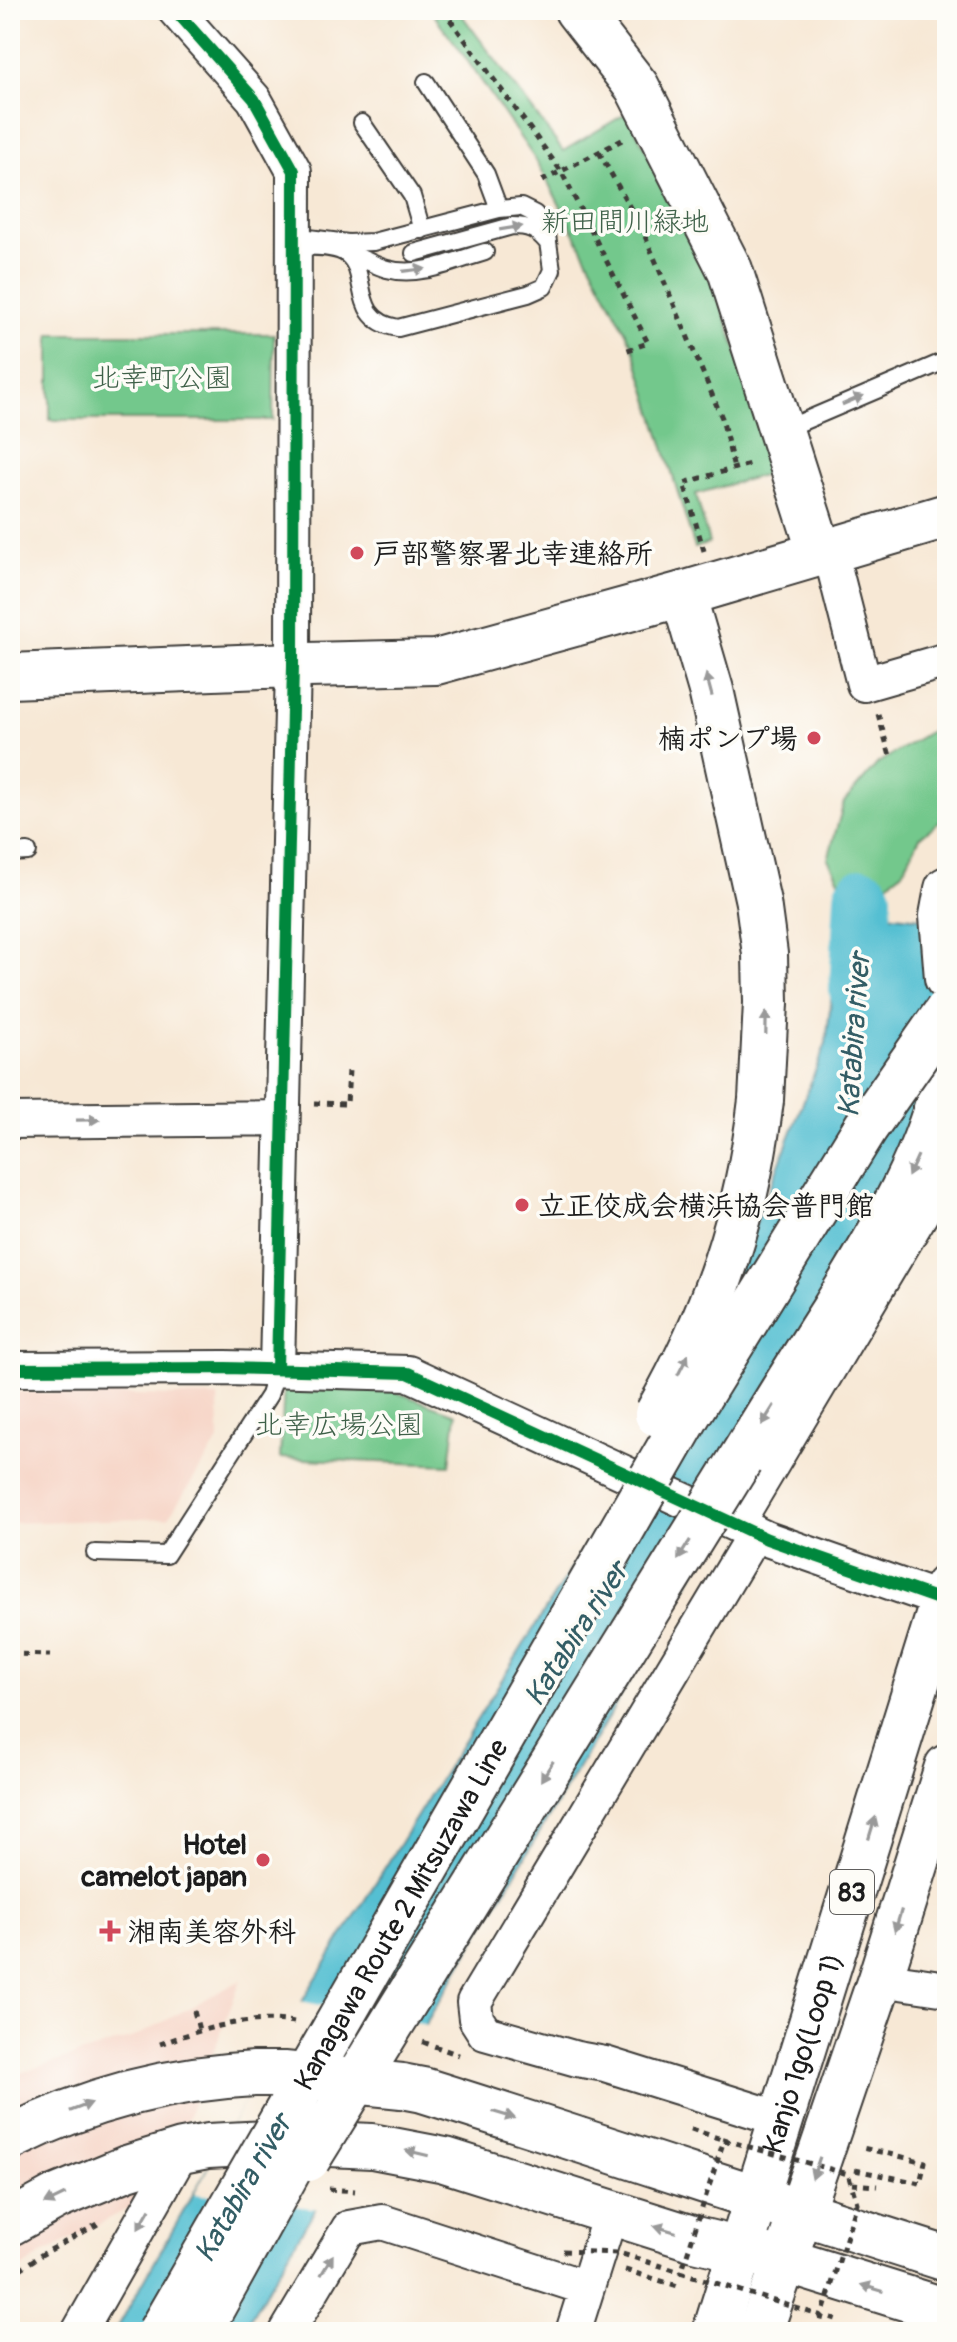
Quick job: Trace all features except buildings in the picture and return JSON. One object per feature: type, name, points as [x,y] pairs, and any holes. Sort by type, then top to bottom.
[{"type":"main road","points":[[577,10],[637,87],[730,270],[785,441],[825,552]]},
{"type":"main road","points":[[10,676],[436,662],[947,516]]},
{"type":"main road","points":[[129,2332],[679,1372],[724,1273],[737,1231],[755,1147],[761,1100],[765,954],[758,902],[711,690],[698,589]]},
{"type":"main road","points":[[947,889],[942,916],[947,978]]},
{"type":"main road","name":"Kanagawa Route 2 Mitsuzawa Line","points":[[160,2332],[688,1415],[866,1127],[947,1011]]},
{"type":"main road","name":"Kanagawa Route 2 Mitsuzawa Line","points":[[199,2332],[562,1672],[704,1423],[824,1224],[947,1040]]},
{"type":"main road","points":[[206,2332],[317,2144],[871,1249],[932,1121],[947,1066]]},
{"type":"main road","name":"Kanjo 1go(Loop 1)","points":[[757,2197],[946,1596]]},
{"type":"main road","name":"Kanjo 1go(Loop 1)","points":[[801,2213],[947,1767]]},
{"type":"main road","points":[[10,2138],[88,2103],[195,2078],[284,2074],[402,2086],[542,2127],[947,2259]]},
{"type":"main road","points":[[10,2223],[57,2197],[113,2174],[195,2148],[286,2142],[372,2146],[445,2160],[947,2311]]},
{"type":"main road","name":"83","points":[[715,2332],[757,2197]]},
{"type":"main road","name":"83","points":[[760,2332],[801,2213]]},
{"type":"street","points":[[175,10],[254,99],[294,171],[293,665],[277,1369]]},
{"type":"street","points":[[825,552],[864,684],[947,660]]},
{"type":"street","points":[[10,1121],[282,1110]]},
{"type":"street","points":[[781,2119],[605,2064],[485,2033],[476,2019],[474,2002],[737,1525],[947,1170]]},
{"type":"street","points":[[10,1369],[277,1369],[408,1373],[737,1525],[946,1596]]},
{"type":"street","points":[[880,1979],[947,1989]]},
{"type":"street","points":[[79,2332],[195,2148]]},
{"type":"street","points":[[573,2332],[599,2277],[611,2212]]},
{"type":"street","points":[[287,2332],[349,2228],[382,2222],[599,2277]]},
{"type":"lane","points":[[426,82],[486,174],[499,209]]},
{"type":"lane","points":[[362,123],[412,196],[422,230]]},
{"type":"lane","points":[[293,241],[373,242],[499,209],[521,207],[535,214],[546,228],[552,270],[544,287],[528,294],[398,328],[384,325],[372,317],[364,300],[354,261],[345,253]]},
{"type":"lane","points":[[414,253],[512,226],[527,226],[539,232],[548,244]]},
{"type":"lane","points":[[293,241],[359,255],[383,268],[409,274],[485,252]]},
{"type":"lane","points":[[785,441],[947,360]]},
{"type":"lane","points":[[10,853],[28,852]]},
{"type":"lane","points":[[95,1553],[166,1555],[269,1395],[277,1369]]},
{"type":"path","points":[[443,10],[561,171],[648,343],[625,351]]},
{"type":"path","points":[[542,181],[655,122]]},
{"type":"path","points":[[599,152],[642,229],[722,418],[734,469]]},
{"type":"path","points":[[698,589],[684,483],[734,469],[785,441]]},
{"type":"path","points":[[884,734],[890,756]]},
{"type":"path","points":[[282,1110],[347,1104],[349,1070]]},
{"type":"path","points":[[10,1654],[50,1655]]},
{"type":"path","points":[[194,2011],[199,2030]]},
{"type":"path","points":[[599,2277],[681,2287],[676,2284],[724,2140],[848,2174],[857,2203],[818,2332]]},
{"type":"path","points":[[857,2169],[920,2183],[925,2162],[858,2147]]},
{"type":"path","points":[[852,2184],[877,2186]]},
{"type":"path","points":[[10,2276],[100,2223]]},
{"type":"path","points":[[563,2251],[619,2253],[822,2316]]},
{"type":"path","points":[[829,2332],[835,2315]]},
{"type":"shaded area","points":[[14,1392],[218,1397],[219,1440],[168,1518],[10,1523],[10,1412]]},
{"type":"shaded area","points":[[241,1980],[159,2192],[41,2255],[10,2277],[10,2076],[137,2036]]},
{"type":"green space","name":"新田間川緑地","points":[[430,10],[458,10],[563,151],[627,113],[716,289],[777,471],[696,494],[709,543],[695,548],[632,344],[539,165]]},
{"type":"green space","name":"北幸町公園","points":[[50,334],[274,334],[273,420],[50,420]]},
{"type":"green space","points":[[947,721],[947,816],[920,837],[903,871],[880,889],[843,887],[828,859],[844,802],[878,763]]},
{"type":"green space","name":"北幸広場公園","points":[[284,1387],[393,1391],[456,1414],[450,1465],[280,1458]]},
{"type":"water","points":[[842,909],[947,921],[939,1162],[242,2332],[115,2332],[310,1988],[707,1350],[826,1043]]},
{"type":"pier","points":[[299,2001],[427,2025],[319,2209],[194,2194]]},
{"type":"waterway","name":"Katabira river","points":[[858,990],[863,897]]},
{"type":"cycle path","points":[[175,10],[254,99],[294,171],[293,665],[277,1369]]},
{"type":"cycle path","points":[[10,1369],[226,1368],[408,1373],[767,1539],[947,1602]]},
{"type":"place","name":"戸部警察署北幸連絡所","points":[[357,553]]},
{"type":"place","name":"楠ポンプ場","points":[[814,738]]},
{"type":"place","name":"立正佼成会横浜協会普門館","points":[[522,1205]]},
{"type":"place","name":"Hotel camelot japan","points":[[263,1860]]},
{"type":"place","name":"湘南美容外科","points":[[110,1931]]}]
